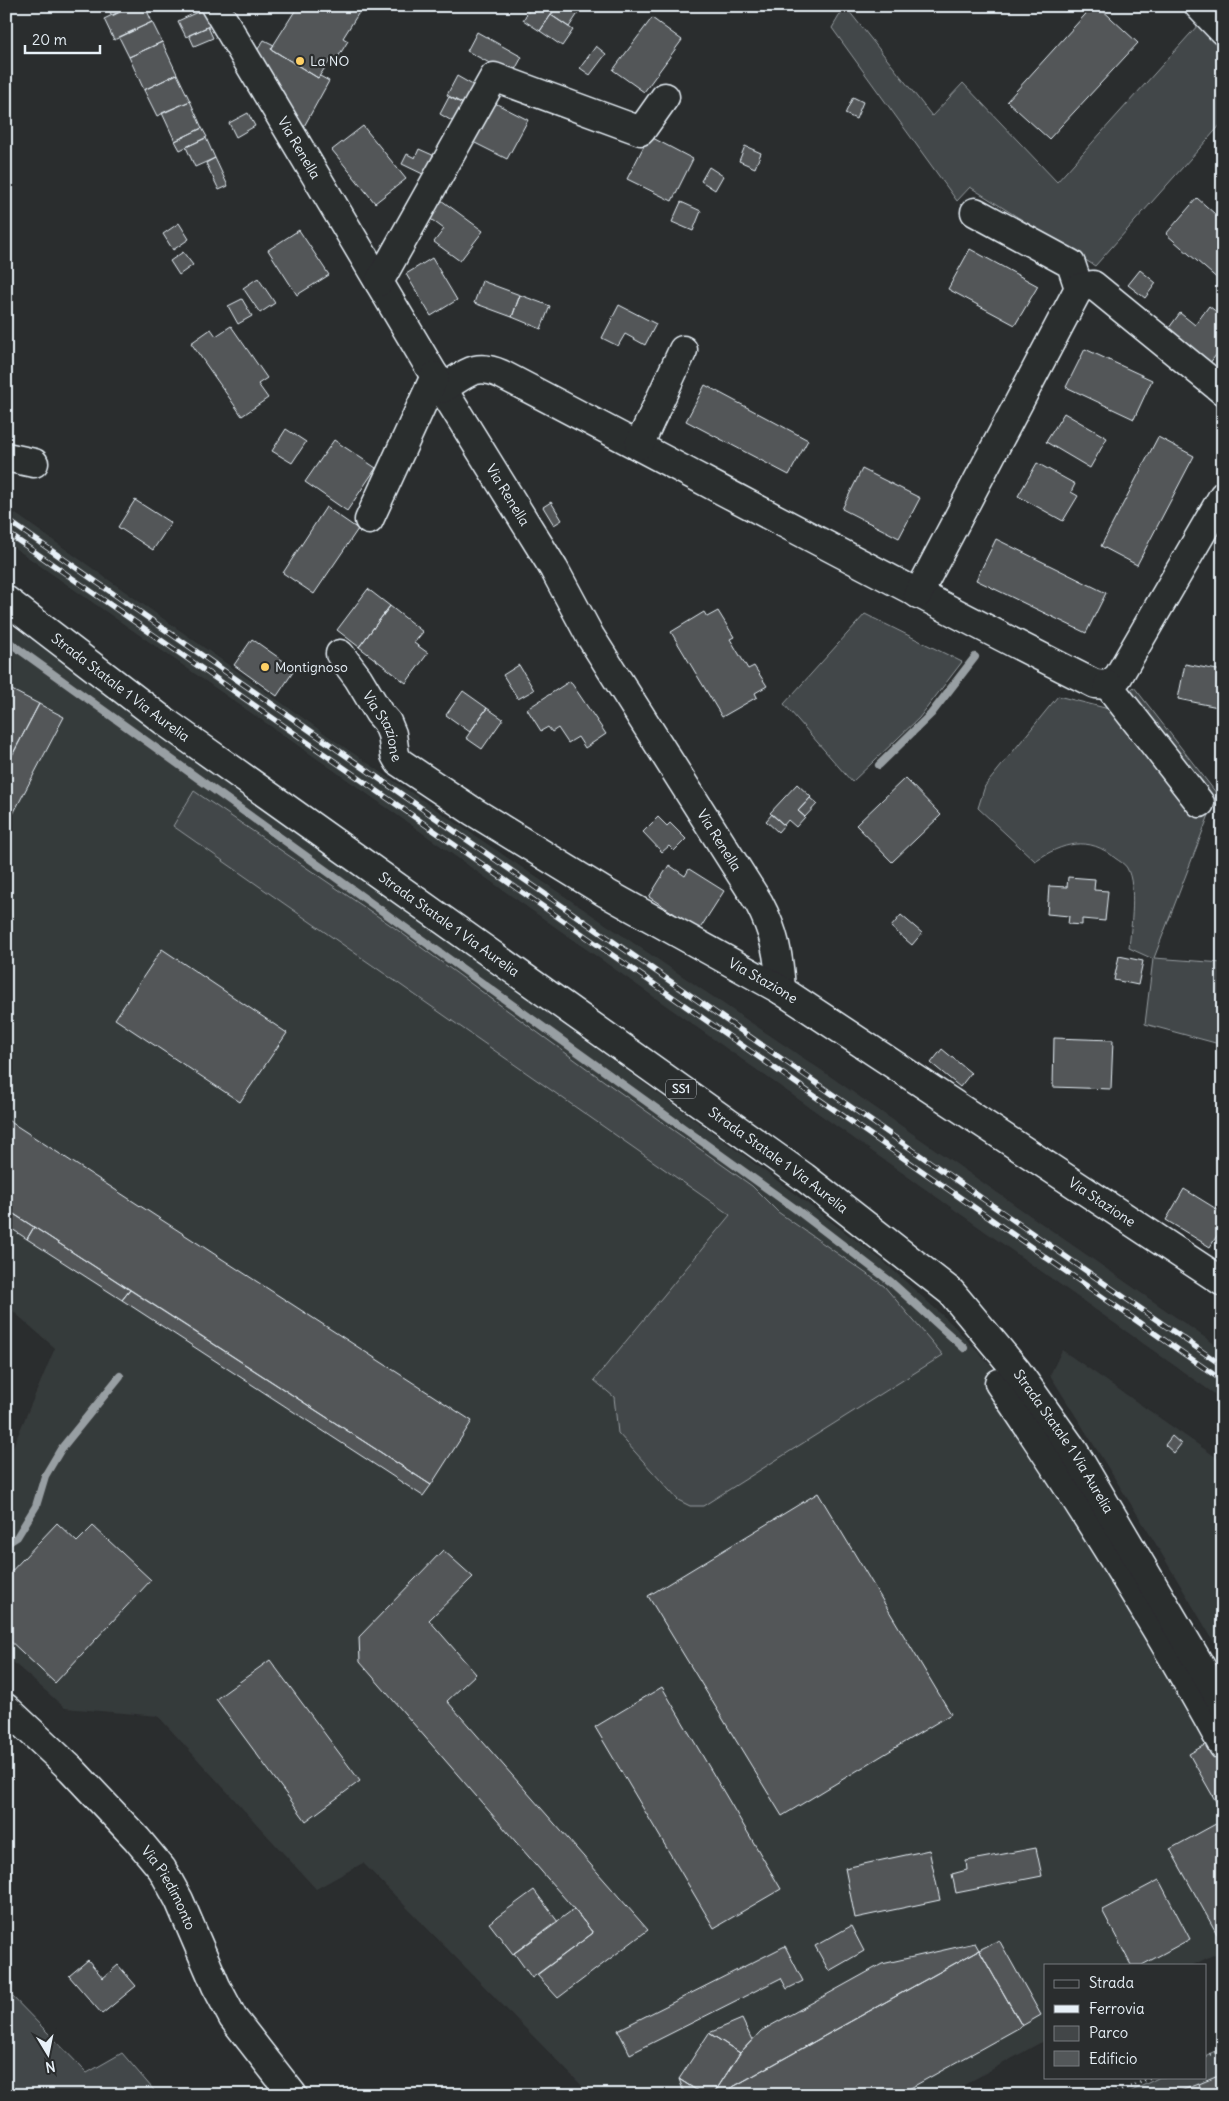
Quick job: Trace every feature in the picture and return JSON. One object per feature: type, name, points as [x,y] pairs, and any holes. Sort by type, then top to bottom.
[{"type":"street","name":"Via Renella","points":[[215,6],[439,383],[554,569],[590,636],[759,903],[770,924],[778,957],[781,990]]},
{"type":"street","points":[[1199,6],[1223,31]]},
{"type":"street","points":[[379,282],[494,77],[641,131],[665,97]]},
{"type":"street","points":[[918,594],[1079,288],[1071,264],[975,212]]},
{"type":"street","points":[[1079,288],[1093,285],[1223,391]]},
{"type":"street","points":[[639,445],[683,350]]},
{"type":"street","points":[[369,520],[439,383],[476,368],[489,369],[639,445],[918,594],[1095,684],[1108,685],[1118,677],[1223,496]]},
{"type":"street","points":[[6,457],[34,463]]},
{"type":"street","name":"Strada Statale 1 Via Aurelia","points":[[6,600],[164,721],[804,1177],[951,1292],[1017,1371],[1074,1451],[1223,1704]]},
{"type":"street","name":"Via Stazione","points":[[340,654],[387,722],[392,734],[395,755],[399,762],[474,812],[606,893],[781,990],[1223,1282]]},
{"type":"street","points":[[1108,685],[1200,804]]},
{"type":"street","points":[[999,1383],[1094,1524],[1176,1661],[1223,1746]]},
{"type":"street","name":"Via Piedimonto","points":[[6,1708],[71,1769],[137,1839],[162,1869],[179,1900],[216,1986],[233,2018],[293,2095]]},
{"type":"path","points":[[1206,2056],[1223,2050]]},
{"type":"path","points":[[1112,2095],[1150,2078]]},
{"type":"shaded area","points":[[6,507],[341,745],[824,1072],[1223,1350],[1223,1400],[349,781],[6,542]]},
{"type":"shaded area","points":[[6,621],[750,1160],[883,1261],[952,1324],[1044,1423],[1223,1737],[1223,1950],[1195,1964],[1044,1964],[1044,2041],[946,2095],[591,2095],[363,1863],[316,1889],[158,1716],[65,1708],[6,1656],[6,1463],[55,1348],[6,1305]]},
{"type":"shaded area","points":[[1062,1350],[1223,1462],[1223,1657],[1154,1541],[1050,1375]]},
{"type":"green space","points":[[845,6],[932,116],[963,83],[1057,182],[1199,24],[1221,46],[1223,53],[1223,122],[1095,266],[970,187],[957,201],[832,28]]},
{"type":"green space","points":[[865,614],[962,662],[919,718],[852,782],[784,704]]},
{"type":"green space","points":[[1134,687],[1217,794],[1154,958],[1223,963],[1223,1045],[1145,1024],[1153,959],[1129,948],[1133,896],[1130,876],[1125,865],[1105,851],[1085,844],[1065,846],[1035,861],[978,808],[985,786],[1058,696],[1105,708],[1118,701]]},
{"type":"green space","points":[[194,791],[392,926],[604,1081],[752,1186],[778,1212],[884,1286],[943,1355],[703,1506],[690,1506],[678,1500],[618,1433],[614,1397],[594,1380],[730,1215],[173,826]]},
{"type":"green space","points":[[6,1990],[87,2073],[122,2053],[158,2095],[6,2095]]},
{"type":"green space","points":[[1223,2047],[1223,2095],[1124,2095],[1158,2078],[1206,2078],[1206,2056]]},
{"type":"building","points":[[107,6],[118,6],[120,12],[112,16]]},
{"type":"building","points":[[131,6],[145,6],[152,22],[114,40],[104,19]]},
{"type":"building","points":[[298,6],[363,6],[343,38],[348,41],[335,62],[331,59],[318,78],[271,49]]},
{"type":"building","points":[[532,6],[557,6],[540,31],[523,20]]},
{"type":"building","points":[[557,6],[583,6],[569,27],[551,15]]},
{"type":"building","points":[[1093,6],[1098,6],[1138,43],[1049,139],[1007,101]]},
{"type":"building","points":[[206,8],[213,24],[186,37],[178,21]]},
{"type":"building","points":[[551,15],[573,30],[562,46],[540,31]]},
{"type":"building","points":[[652,18],[682,40],[644,92],[613,70]]},
{"type":"building","points":[[152,22],[162,42],[129,57],[119,37]]},
{"type":"building","points":[[208,27],[213,38],[194,46],[189,35]]},
{"type":"building","points":[[477,32],[522,57],[512,75],[467,51]]},
{"type":"building","points":[[264,40],[274,45],[271,49],[318,78],[320,76],[329,81],[302,130],[256,52]]},
{"type":"building","points":[[162,42],[177,74],[144,90],[129,57]]},
{"type":"building","points":[[596,46],[606,54],[590,75],[580,68]]},
{"type":"building","points":[[177,74],[190,101],[157,116],[144,90]]},
{"type":"building","points":[[457,76],[478,88],[467,106],[447,95]]},
{"type":"building","points":[[449,97],[467,106],[457,124],[440,114]]},
{"type":"building","points":[[853,97],[863,102],[856,119],[845,114]]},
{"type":"building","points":[[190,101],[202,128],[175,141],[162,113]]},
{"type":"building","points":[[491,101],[528,120],[507,159],[471,141]]},
{"type":"building","points":[[248,113],[255,126],[236,137],[229,123]]},
{"type":"building","points":[[363,126],[406,179],[375,203],[332,150]]},
{"type":"building","points":[[202,128],[207,137],[180,150],[175,141]]},
{"type":"building","points":[[649,136],[693,159],[672,201],[627,179]]},
{"type":"building","points":[[206,138],[215,158],[195,167],[186,147]]},
{"type":"building","points":[[745,146],[761,153],[755,168],[739,161]]},
{"type":"building","points":[[419,149],[437,157],[427,176],[402,164],[407,154],[415,158]]},
{"type":"building","points":[[215,158],[228,186],[219,190],[206,163]]},
{"type":"building","points":[[709,167],[723,176],[715,190],[701,181]]},
{"type":"building","points":[[1197,198],[1223,221],[1223,278],[1220,281],[1166,234]]},
{"type":"building","points":[[441,200],[483,231],[460,261],[434,242],[444,229],[428,217]]},
{"type":"building","points":[[681,202],[701,211],[693,231],[672,222]]},
{"type":"building","points":[[179,223],[189,239],[173,250],[163,234]]},
{"type":"building","points":[[299,230],[329,275],[297,295],[268,250]]},
{"type":"building","points":[[970,249],[1038,286],[1015,325],[948,289]]},
{"type":"building","points":[[183,252],[193,265],[179,275],[170,261]]},
{"type":"building","points":[[432,258],[457,300],[431,316],[406,274]]},
{"type":"building","points":[[1140,270],[1156,283],[1145,298],[1128,285]]},
{"type":"building","points":[[258,278],[275,303],[260,313],[243,288]]},
{"type":"building","points":[[482,281],[520,295],[512,317],[474,303]]},
{"type":"building","points":[[520,295],[550,306],[541,329],[512,317]]},
{"type":"building","points":[[242,299],[252,316],[238,324],[228,306]]},
{"type":"building","points":[[619,305],[656,324],[645,345],[625,334],[618,346],[602,338]]},
{"type":"building","points":[[1209,306],[1223,317],[1223,346],[1206,368],[1163,336],[1180,313],[1195,325]]},
{"type":"building","points":[[231,326],[267,378],[258,384],[268,398],[242,416],[191,343],[211,329],[216,336]]},
{"type":"building","points":[[1085,349],[1152,380],[1134,419],[1066,387]]},
{"type":"building","points":[[705,385],[808,440],[789,475],[686,421]]},
{"type":"building","points":[[1064,413],[1107,438],[1090,468],[1046,442]]},
{"type":"building","points":[[286,429],[306,442],[292,463],[272,451]]},
{"type":"building","points":[[1158,437],[1194,456],[1137,565],[1101,546]]},
{"type":"building","points":[[334,440],[376,468],[347,511],[305,482]]},
{"type":"building","points":[[1037,463],[1075,484],[1071,492],[1078,496],[1063,521],[1018,496]]},
{"type":"building","points":[[862,469],[920,498],[899,538],[842,509]]},
{"type":"building","points":[[135,500],[171,523],[153,550],[118,527]]},
{"type":"building","points":[[551,502],[562,520],[554,525],[543,507]]},
{"type":"building","points":[[326,507],[358,529],[314,594],[283,573]]},
{"type":"building","points":[[996,539],[1106,593],[1086,633],[976,580]]},
{"type":"building","points":[[368,589],[390,606],[359,647],[337,630]]},
{"type":"building","points":[[390,606],[423,632],[414,643],[428,653],[406,683],[359,647]]},
{"type":"building","points":[[718,611],[734,637],[730,639],[748,669],[754,666],[767,686],[755,693],[757,697],[722,717],[671,632],[704,612],[707,617]]},
{"type":"building","name":"Montignoso","points":[[252,639],[295,669],[277,696],[234,665]]},
{"type":"building","points":[[1185,664],[1223,671],[1223,684],[1218,707],[1178,699]]},
{"type":"building","points":[[519,665],[534,690],[518,699],[503,675]]},
{"type":"building","points":[[570,681],[606,734],[585,748],[578,737],[568,743],[558,728],[552,732],[548,727],[541,731],[527,709]]},
{"type":"building","points":[[6,687],[39,704],[6,767]]},
{"type":"building","points":[[463,691],[487,708],[470,732],[446,715]]},
{"type":"building","points":[[39,704],[64,717],[13,814],[6,811],[6,767]]},
{"type":"building","points":[[487,708],[503,719],[482,749],[466,738]]},
{"type":"building","points":[[905,778],[941,815],[892,862],[856,825]]},
{"type":"building","points":[[797,784],[811,797],[798,811],[805,817],[796,827],[788,820],[784,825],[770,813]]},
{"type":"building","points":[[810,798],[817,804],[805,817],[798,811]]},
{"type":"building","points":[[772,814],[784,825],[778,832],[766,821]]},
{"type":"building","points":[[658,817],[667,826],[670,823],[686,839],[674,851],[669,846],[662,852],[643,832]]},
{"type":"building","points":[[669,865],[685,876],[689,869],[724,891],[699,930],[649,897]]},
{"type":"building","points":[[1068,877],[1095,879],[1094,890],[1108,891],[1105,921],[1082,919],[1082,925],[1068,924],[1069,916],[1047,914],[1049,886],[1067,887]]},
{"type":"building","points":[[901,915],[922,933],[912,945],[891,927]]},
{"type":"building","points":[[162,949],[287,1033],[240,1102],[115,1019]]},
{"type":"building","points":[[1119,956],[1143,961],[1138,985],[1114,980]]},
{"type":"building","points":[[1054,1038],[1113,1040],[1111,1089],[1053,1087]]},
{"type":"building","points":[[942,1049],[971,1073],[960,1087],[931,1063]]},
{"type":"building","points":[[6,1119],[472,1421],[431,1485],[6,1209]]},
{"type":"building","points":[[1184,1189],[1223,1213],[1223,1226],[1210,1247],[1166,1220]]},
{"type":"building","points":[[6,1209],[34,1227],[27,1239],[6,1225]]},
{"type":"building","points":[[34,1227],[130,1290],[122,1300],[27,1239]]},
{"type":"building","points":[[130,1290],[431,1485],[423,1496],[122,1300]]},
{"type":"building","points":[[1172,1436],[1181,1444],[1174,1453],[1165,1445]]},
{"type":"building","points":[[818,1493],[951,1714],[782,1816],[648,1596]]},
{"type":"building","points":[[57,1523],[77,1542],[93,1526],[151,1580],[55,1683],[6,1637],[6,1577]]},
{"type":"building","points":[[443,1550],[473,1577],[429,1620],[476,1674],[447,1701],[648,1930],[558,1998],[537,1975],[593,1933],[360,1662],[359,1637]]},
{"type":"building","points":[[270,1660],[360,1781],[306,1821],[216,1699]]},
{"type":"building","points":[[662,1687],[781,1889],[714,1928],[595,1727]]},
{"type":"building","points":[[1208,1743],[1223,1769],[1223,1814],[1189,1754]]},
{"type":"building","points":[[1223,1820],[1223,1931],[1217,1934],[1170,1849]]},
{"type":"building","points":[[1036,1848],[1042,1876],[956,1893],[952,1874],[967,1870],[966,1861]]},
{"type":"building","points":[[929,1850],[940,1900],[855,1918],[845,1868]]},
{"type":"building","points":[[1159,1880],[1190,1939],[1144,1964],[1130,1964],[1102,1910]]},
{"type":"building","points":[[534,1890],[558,1922],[513,1954],[489,1923]]},
{"type":"building","points":[[574,1909],[593,1933],[532,1978],[514,1953]]},
{"type":"building","points":[[851,1926],[864,1951],[829,1971],[815,1946]]},
{"type":"building","points":[[999,1940],[1041,2015],[1022,2026],[979,1950]]},
{"type":"building","points":[[975,1943],[979,1950],[731,2088],[735,2095],[713,2095],[740,2053],[761,2031],[882,1964]]},
{"type":"building","points":[[785,1946],[803,1981],[787,1989],[781,1978],[630,2054],[618,2030]]},
{"type":"building","points":[[979,1950],[1022,2026],[898,2095],[735,2095],[731,2088]]},
{"type":"building","points":[[88,1960],[103,1978],[118,1965],[136,1986],[102,2014],[69,1976]]},
{"type":"building","points":[[742,2019],[752,2040],[740,2053],[709,2033]]},
{"type":"building","points":[[709,2033],[740,2053],[713,2095],[704,2095],[679,2079]]},
{"type":"building","points":[[1223,2074],[1223,2095],[1203,2095],[1199,2084]]},
{"type":"building","points":[[679,2079],[704,2095],[685,2095]]},
{"type":"building","points":[[1199,2084],[1203,2095],[1170,2095]]},
{"type":"waterway","points":[[6,640],[797,1210],[891,1282],[964,1348]]},
{"type":"waterway","points":[[879,765],[931,714],[975,657]]},
{"type":"waterway","points":[[6,1544],[17,1537],[36,1506],[45,1476],[61,1449],[120,1376]]},
{"type":"railway","points":[[6,519],[1223,1366]]},
{"type":"railway","points":[[6,532],[1223,1381]]},
{"type":"place","name":"La NO","points":[[300,61]]},
{"type":"place","name":"Montignoso","points":[[265,667]]}]
